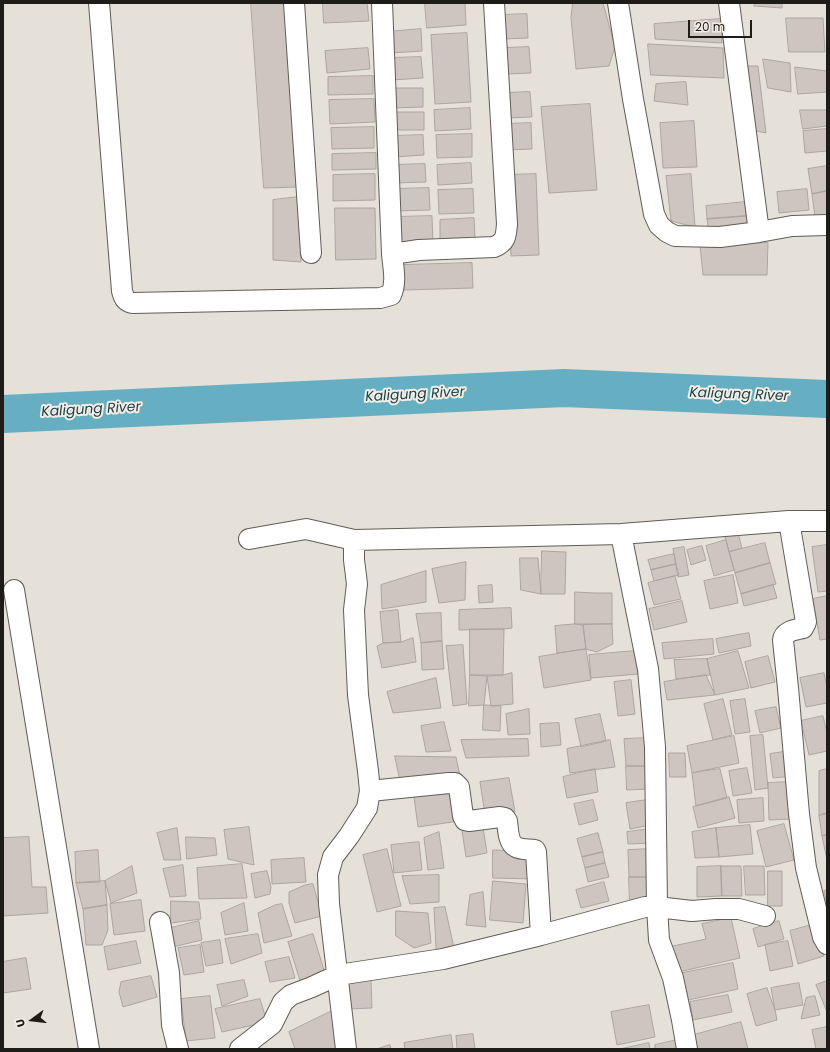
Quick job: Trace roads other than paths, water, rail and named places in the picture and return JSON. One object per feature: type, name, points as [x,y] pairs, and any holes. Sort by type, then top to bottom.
[{"type":"street","points":[[99,3],[122,291],[124,299],[127,302],[132,303],[380,298],[391,295],[394,285],[382,3]]},
{"type":"street","points":[[294,3],[311,253]]},
{"type":"street","points":[[392,254],[419,250],[494,247],[504,240],[507,224],[494,3]]},
{"type":"street","points":[[618,3],[633,99],[654,214],[659,225],[667,232],[675,236],[720,237],[792,226],[827,225]]},
{"type":"street","points":[[728,3],[759,232]]},
{"type":"street","points":[[789,521],[806,622],[803,628],[787,632],[783,636],[782,640],[789,695],[799,814],[806,868],[823,917],[823,937],[827,944]]},
{"type":"street","points":[[249,539],[306,530],[354,540],[621,534],[789,521],[827,521]]},
{"type":"street","points":[[621,534],[648,669],[655,747],[657,907],[659,940],[672,978],[682,1020],[686,1049]]},
{"type":"street","points":[[346,1049],[329,904],[328,875],[333,857],[367,808],[370,791],[358,695],[354,610],[357,584],[354,560],[354,540]]},
{"type":"street","points":[[14,590],[90,1049]]},
{"type":"street","points":[[370,791],[455,783],[460,787],[463,816],[465,820],[469,821],[500,817],[505,818],[507,821],[510,840],[515,847],[535,850],[536,852],[541,935]]},
{"type":"street","points":[[240,1049],[272,1024],[283,1002],[291,995],[338,975],[443,959],[645,907],[692,911],[740,909],[765,916]]},
{"type":"street","points":[[160,922],[169,973],[172,1026],[178,1049]]},
{"type":"waterway","name":"Kaligung River","points":[[3,414],[564,388],[827,399]]}]
